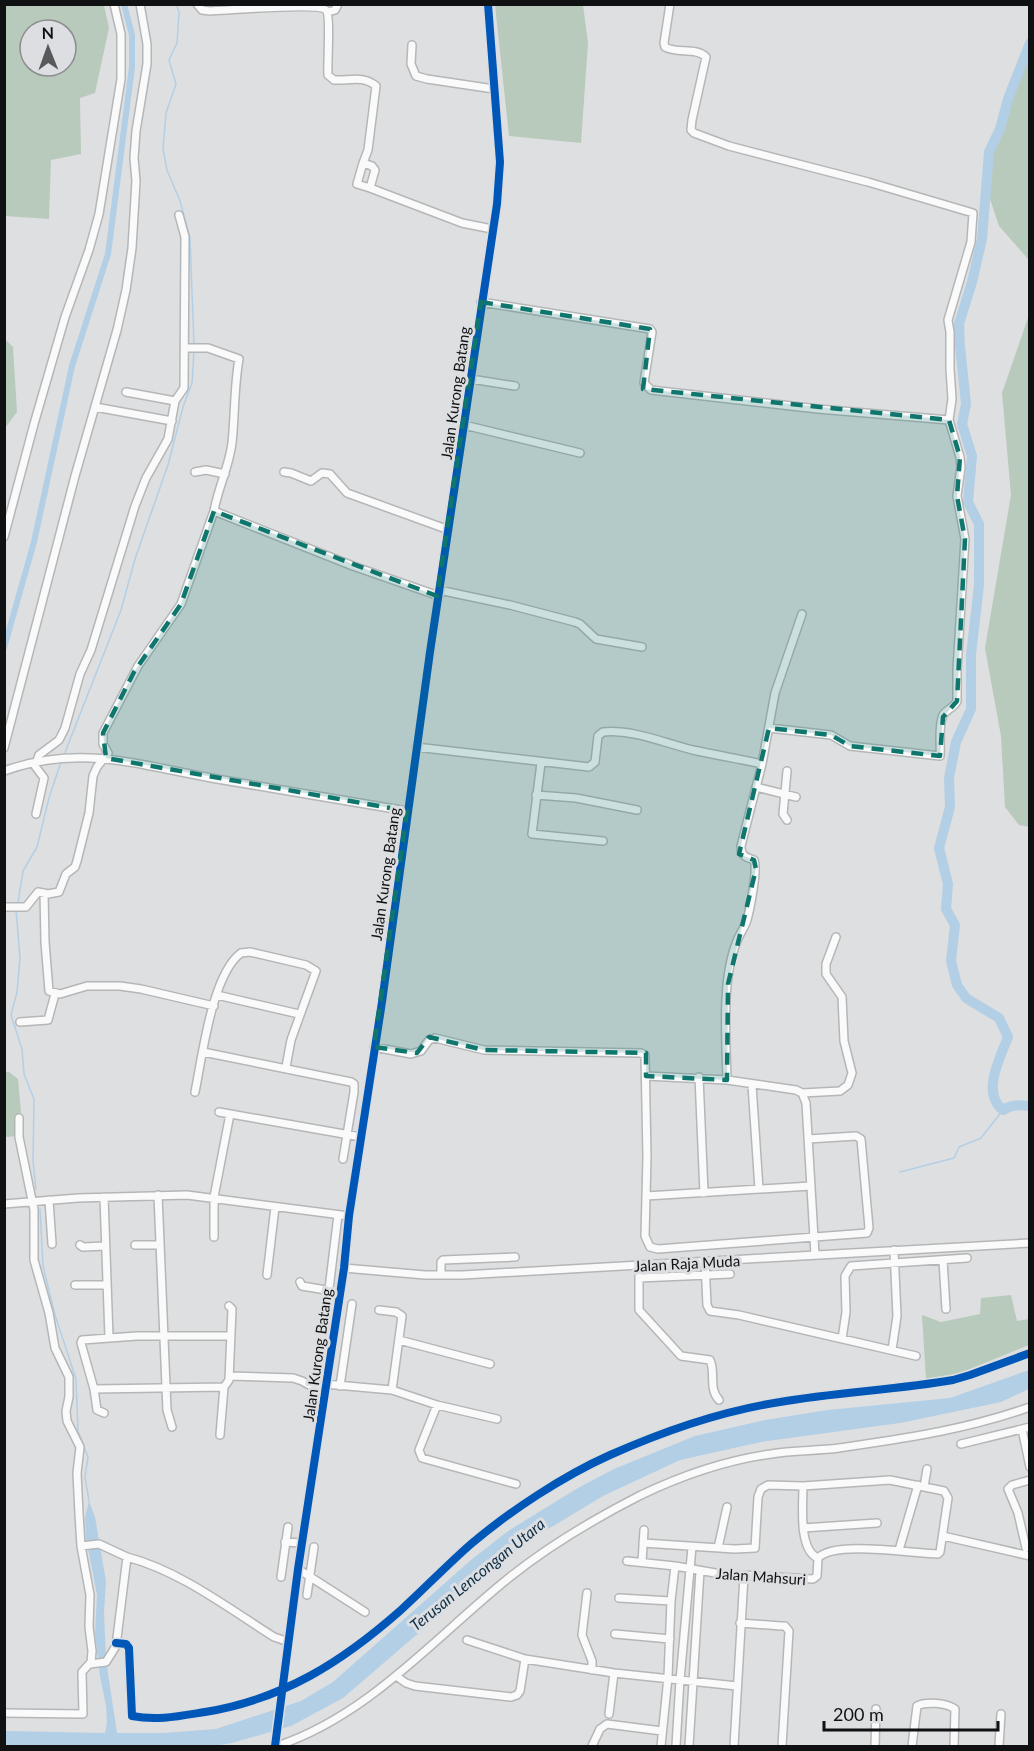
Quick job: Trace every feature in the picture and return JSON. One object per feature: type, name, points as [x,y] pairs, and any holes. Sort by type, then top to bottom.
[{"type":"street","points":[[4,537],[65,317],[92,243],[99,213],[121,80],[121,34],[114,4]]},
{"type":"street","points":[[4,748],[75,476],[117,330],[132,248],[136,130],[147,64],[147,44],[140,4]]},
{"type":"street","points":[[197,4],[202,10],[207,11],[321,8],[328,12],[335,10],[338,4]]},
{"type":"street","name":"Jalan Kurong Batang","points":[[276,1746],[298,1569],[344,1268],[349,1216],[500,169],[488,4]]},
{"type":"street","points":[[670,4],[665,47],[670,50],[702,53],[706,57],[692,120],[691,130],[694,134],[729,146],[868,182],[973,213],[971,242],[948,320],[952,399],[949,420],[960,457],[957,496],[965,539],[957,702],[943,717],[940,756],[850,746],[831,735],[769,728]]},
{"type":"street","points":[[328,12],[328,75],[334,80],[362,79],[376,86],[368,150],[357,184],[462,223],[492,229]]},
{"type":"street","points":[[412,45],[411,64],[416,76],[428,80],[494,89]]},
{"type":"street","points":[[363,163],[375,170],[370,188]]},
{"type":"street","points":[[36,814],[44,778],[35,766],[36,761],[39,755],[59,740],[64,733],[80,674],[94,640],[135,506],[146,478],[168,439],[175,401],[184,388],[187,348],[185,237],[179,215]]},
{"type":"street","points":[[482,302],[650,329],[652,332],[644,383],[651,390],[818,409],[949,420]]},
{"type":"street","points":[[9,906],[28,905],[36,892],[54,894],[59,892],[66,874],[75,867],[86,829],[93,776],[108,753],[103,744],[103,733],[138,666],[181,604],[214,511],[232,443],[239,359],[208,348],[187,348]]},
{"type":"street","points":[[471,379],[515,386]]},
{"type":"street","points":[[126,392],[175,401]]},
{"type":"street","points":[[95,407],[172,421]]},
{"type":"street","points":[[464,425],[580,453]]},
{"type":"street","points":[[195,472],[206,470],[225,474]]},
{"type":"street","points":[[285,472],[311,481],[322,473],[330,474],[347,493],[449,530]]},
{"type":"street","points":[[214,511],[361,569],[439,593],[510,605],[575,621],[596,639],[642,647]]},
{"type":"street","points":[[727,1080],[728,984],[736,942],[747,921],[756,869],[754,860],[744,856],[741,852],[741,846],[762,764],[776,693],[802,614]]},
{"type":"street","points":[[416,747],[589,767],[595,762],[598,736],[608,731],[640,735],[693,750],[762,764]]},
{"type":"street","points":[[4,771],[36,761],[106,758],[407,811]]},
{"type":"street","points":[[541,763],[532,834],[603,841]]},
{"type":"street","points":[[787,771],[783,814],[787,820]]},
{"type":"street","points":[[756,787],[796,797]]},
{"type":"street","points":[[536,795],[576,798],[637,810]]},
{"type":"street","points":[[44,893],[49,991],[55,994],[71,992],[87,986],[120,986],[214,1006]]},
{"type":"street","points":[[646,1076],[727,1080],[796,1090],[802,1093],[840,1091],[848,1085],[852,1073],[844,1041],[842,997],[826,974],[826,964],[836,936]]},
{"type":"street","points":[[195,1092],[217,995],[226,969],[241,953],[258,954],[306,965],[317,972],[299,1014],[286,1067]]},
{"type":"street","points":[[20,1022],[48,1020],[55,994]]},
{"type":"street","points":[[217,995],[299,1014]]},
{"type":"street","points":[[374,1047],[411,1054],[417,1053],[429,1040],[435,1038],[479,1050],[641,1053],[646,1057],[645,1236],[646,1243],[653,1248],[663,1250],[865,1234],[869,1228],[861,1139],[856,1136],[808,1139]]},
{"type":"street","points":[[203,1052],[286,1067],[346,1080],[354,1084],[343,1159]]},
{"type":"street","points":[[699,1077],[704,1193]]},
{"type":"street","points":[[752,1085],[759,1190]]},
{"type":"street","points":[[802,1093],[806,1103],[815,1255]]},
{"type":"street","points":[[219,1112],[361,1137]]},
{"type":"street","points":[[214,1237],[214,1197],[230,1114]]},
{"type":"street","points":[[19,1118],[19,1137],[35,1225],[34,1260],[49,1313],[55,1348],[69,1377],[67,1421],[80,1447],[81,1456],[77,1473],[90,1595],[88,1614],[94,1664]]},
{"type":"street","points":[[646,1196],[811,1186]]},
{"type":"street","points":[[158,1195],[167,1410],[172,1427]]},
{"type":"street","points":[[4,1204],[104,1197],[187,1195],[349,1216]]},
{"type":"street","points":[[104,1197],[109,1337]]},
{"type":"street","points":[[49,1200],[52,1244]]},
{"type":"street","points":[[267,1275],[275,1207]]},
{"type":"street","points":[[300,1282],[302,1286],[329,1289],[338,1215]]},
{"type":"street","name":"Jalan Raja Muda","points":[[344,1268],[441,1275],[1029,1243]]},
{"type":"street","points":[[80,1245],[83,1247],[105,1246]]},
{"type":"street","points":[[135,1245],[160,1245]]},
{"type":"street","points":[[892,1350],[897,1323],[894,1250]]},
{"type":"street","points":[[441,1275],[443,1260],[515,1257]]},
{"type":"street","points":[[842,1339],[846,1312],[846,1270],[855,1265],[967,1258]]},
{"type":"street","points":[[943,1260],[946,1309]]},
{"type":"street","points":[[705,1262],[707,1305],[710,1311],[739,1315],[916,1356]]},
{"type":"street","points":[[639,1265],[638,1306],[641,1312],[681,1356],[710,1360],[713,1392],[719,1400]]},
{"type":"street","points":[[639,1278],[730,1274]]},
{"type":"street","points":[[75,1285],[107,1285]]},
{"type":"street","points":[[340,1386],[352,1304]]},
{"type":"street","points":[[220,1435],[224,1387],[229,1380],[232,1309],[229,1306]]},
{"type":"street","points":[[380,1310],[396,1312],[402,1316],[392,1390]]},
{"type":"street","points":[[104,1413],[97,1410],[94,1389],[81,1343],[86,1338],[164,1335],[230,1336]]},
{"type":"street","points":[[399,1340],[490,1364]]},
{"type":"street","points":[[116,1642],[126,1644],[129,1648],[131,1713],[134,1717],[162,1719],[222,1709],[284,1691],[310,1677],[368,1638],[470,1545],[501,1520],[570,1476],[608,1456],[694,1422],[748,1408],[791,1400],[952,1380],[1029,1353]]},
{"type":"street","points":[[229,1376],[294,1378],[324,1393]]},
{"type":"street","points":[[325,1384],[392,1390],[437,1405],[497,1419]]},
{"type":"street","points":[[94,1389],[224,1387]]},
{"type":"street","points":[[437,1405],[419,1450],[422,1458],[516,1484]]},
{"type":"street","points":[[276,1746],[322,1727],[357,1706],[396,1676],[511,1576],[596,1519],[648,1492],[706,1470],[750,1457],[781,1452],[839,1448],[941,1432],[982,1423],[1029,1407]]},
{"type":"street","points":[[961,1444],[1026,1428],[1029,1467]]},
{"type":"street","points":[[899,1550],[927,1469]]},
{"type":"street","points":[[1026,1548],[1018,1513],[1008,1492],[1009,1487],[1029,1479]]},
{"type":"street","points":[[643,1543],[755,1548],[758,1497],[764,1487],[890,1480],[944,1491],[948,1496],[943,1536],[938,1554],[870,1548],[827,1553],[818,1561],[812,1556],[806,1543],[803,1527],[803,1486]]},
{"type":"street","points":[[718,1548],[727,1507]]},
{"type":"street","points":[[803,1527],[877,1523]]},
{"type":"street","points":[[281,1577],[288,1527]]},
{"type":"street","points":[[642,1562],[644,1530]]},
{"type":"street","points":[[943,1536],[1029,1556]]},
{"type":"street","points":[[285,1542],[302,1544]]},
{"type":"street","points":[[83,1546],[99,1544],[161,1569],[180,1578],[274,1637],[289,1642]]},
{"type":"street","points":[[676,1746],[692,1546]]},
{"type":"street","points":[[307,1595],[314,1547]]},
{"type":"street","points":[[4,1713],[82,1715],[84,1693],[82,1672],[94,1664],[106,1662],[114,1651],[127,1557]]},
{"type":"street","name":"Jalan Mahsuri","points":[[627,1561],[744,1576],[813,1579],[817,1576],[818,1561]]},
{"type":"street","points":[[661,1746],[675,1566]]},
{"type":"street","points":[[298,1569],[365,1612]]},
{"type":"street","points":[[689,1746],[700,1571]]},
{"type":"street","points":[[734,1746],[744,1576]]},
{"type":"street","points":[[586,1593],[582,1635],[592,1661],[592,1670]]},
{"type":"street","points":[[619,1598],[671,1601]]},
{"type":"street","points":[[740,1623],[785,1626],[789,1632],[782,1746]]},
{"type":"street","points":[[615,1634],[670,1639]]},
{"type":"street","points":[[467,1640],[525,1659],[614,1673],[737,1686]]},
{"type":"street","points":[[396,1676],[415,1686],[511,1697],[517,1695],[520,1690],[525,1659]]},
{"type":"street","points":[[609,1714],[614,1673]]},
{"type":"street","points":[[912,1746],[917,1706],[922,1704],[948,1705],[955,1709],[954,1746]]},
{"type":"street","points":[[875,1746],[876,1709]]},
{"type":"street","points":[[999,1746],[1001,1714]]},
{"type":"street","points":[[592,1746],[600,1729],[606,1724],[662,1731]]},
{"type":"highlighted area","points":[[481,302],[650,329],[643,389],[949,420],[960,457],[957,496],[965,539],[957,701],[943,717],[940,756],[850,746],[831,735],[769,728],[739,854],[754,860],[756,869],[728,984],[727,1080],[646,1076],[646,1053],[484,1050],[429,1037],[417,1053],[374,1047],[407,811],[106,758],[103,733],[134,672],[181,604],[214,511],[437,596]]},
{"type":"green space","points":[[4,5],[104,5],[109,28],[95,93],[80,98],[81,154],[51,160],[49,219],[5,216]]},
{"type":"green space","points":[[495,5],[583,5],[588,43],[581,143],[509,136]]},
{"type":"green space","points":[[1029,54],[1029,260],[999,226],[985,184],[987,154],[1008,96]]},
{"type":"green space","points":[[1029,315],[1030,827],[1019,825],[1005,807],[1001,736],[985,648],[1011,495],[1002,393]]},
{"type":"green space","points":[[4,338],[13,347],[17,412],[5,428]]},
{"type":"green space","points":[[4,1072],[9,1072],[18,1079],[21,1112],[17,1121],[18,1136],[5,1137]]},
{"type":"green space","points":[[1011,1295],[1017,1321],[1029,1319],[1029,1345],[960,1373],[926,1379],[922,1315],[941,1322],[980,1314],[981,1298]]},
{"type":"water","name":"Terusan Lencongan Utara","points":[[1029,1370],[1029,1389],[1001,1402],[900,1423],[761,1442],[680,1460],[603,1496],[520,1546],[343,1698],[291,1726],[214,1746],[5,1746],[5,1731],[105,1733],[106,1706],[95,1634],[97,1595],[86,1538],[85,1517],[89,1501],[95,1517],[106,1581],[104,1613],[106,1660],[117,1733],[163,1733],[216,1729],[301,1701],[333,1682],[471,1560],[508,1531],[614,1469],[695,1436],[765,1420],[828,1410],[950,1398]]},
{"type":"waterway","points":[[4,648],[34,542],[72,366],[108,254],[132,67],[132,35],[124,4]]},
{"type":"waterway","points":[[176,4],[179,12],[177,43],[169,60],[176,84],[166,113],[163,149],[167,170],[180,201],[190,238],[194,345]]},
{"type":"waterway","points":[[1030,43],[1008,99],[1000,129],[989,152],[982,239],[959,324],[966,404],[962,424],[972,456],[968,502],[979,524],[979,585],[971,655],[971,709],[956,742],[949,778],[950,807],[939,848],[948,884],[946,909],[955,925],[951,961],[957,985],[966,998],[999,1018],[1008,1037],[994,1075],[993,1094],[1003,1110],[1019,1105],[1030,1106]]},
{"type":"waterway","points":[[64,755],[121,610],[135,559],[168,465],[183,407],[192,383],[194,350]]},
{"type":"waterway","points":[[18,903],[23,871],[37,847],[61,762]]},
{"type":"waterway","points":[[16,910],[20,958],[17,992],[11,1015],[22,1049],[24,1074],[34,1099],[33,1161],[36,1189]]},
{"type":"waterway","points":[[900,1172],[954,1158],[959,1147],[981,1138],[1003,1110]]},
{"type":"waterway","points":[[40,1209],[43,1266],[55,1315],[76,1379],[78,1431],[88,1457],[85,1477],[89,1501]]},
{"type":"cycle path","points":[[275,1746],[298,1569],[344,1268],[349,1216],[382,1002],[430,652],[497,204],[500,162],[488,4]]},
{"type":"cycle path","points":[[116,1643],[126,1644],[129,1648],[132,1716],[150,1718],[178,1716],[234,1706],[261,1698],[310,1676],[357,1646],[401,1610],[471,1544],[503,1519],[556,1484],[610,1455],[672,1430],[715,1416],[801,1399],[953,1380],[1030,1353]]}]
